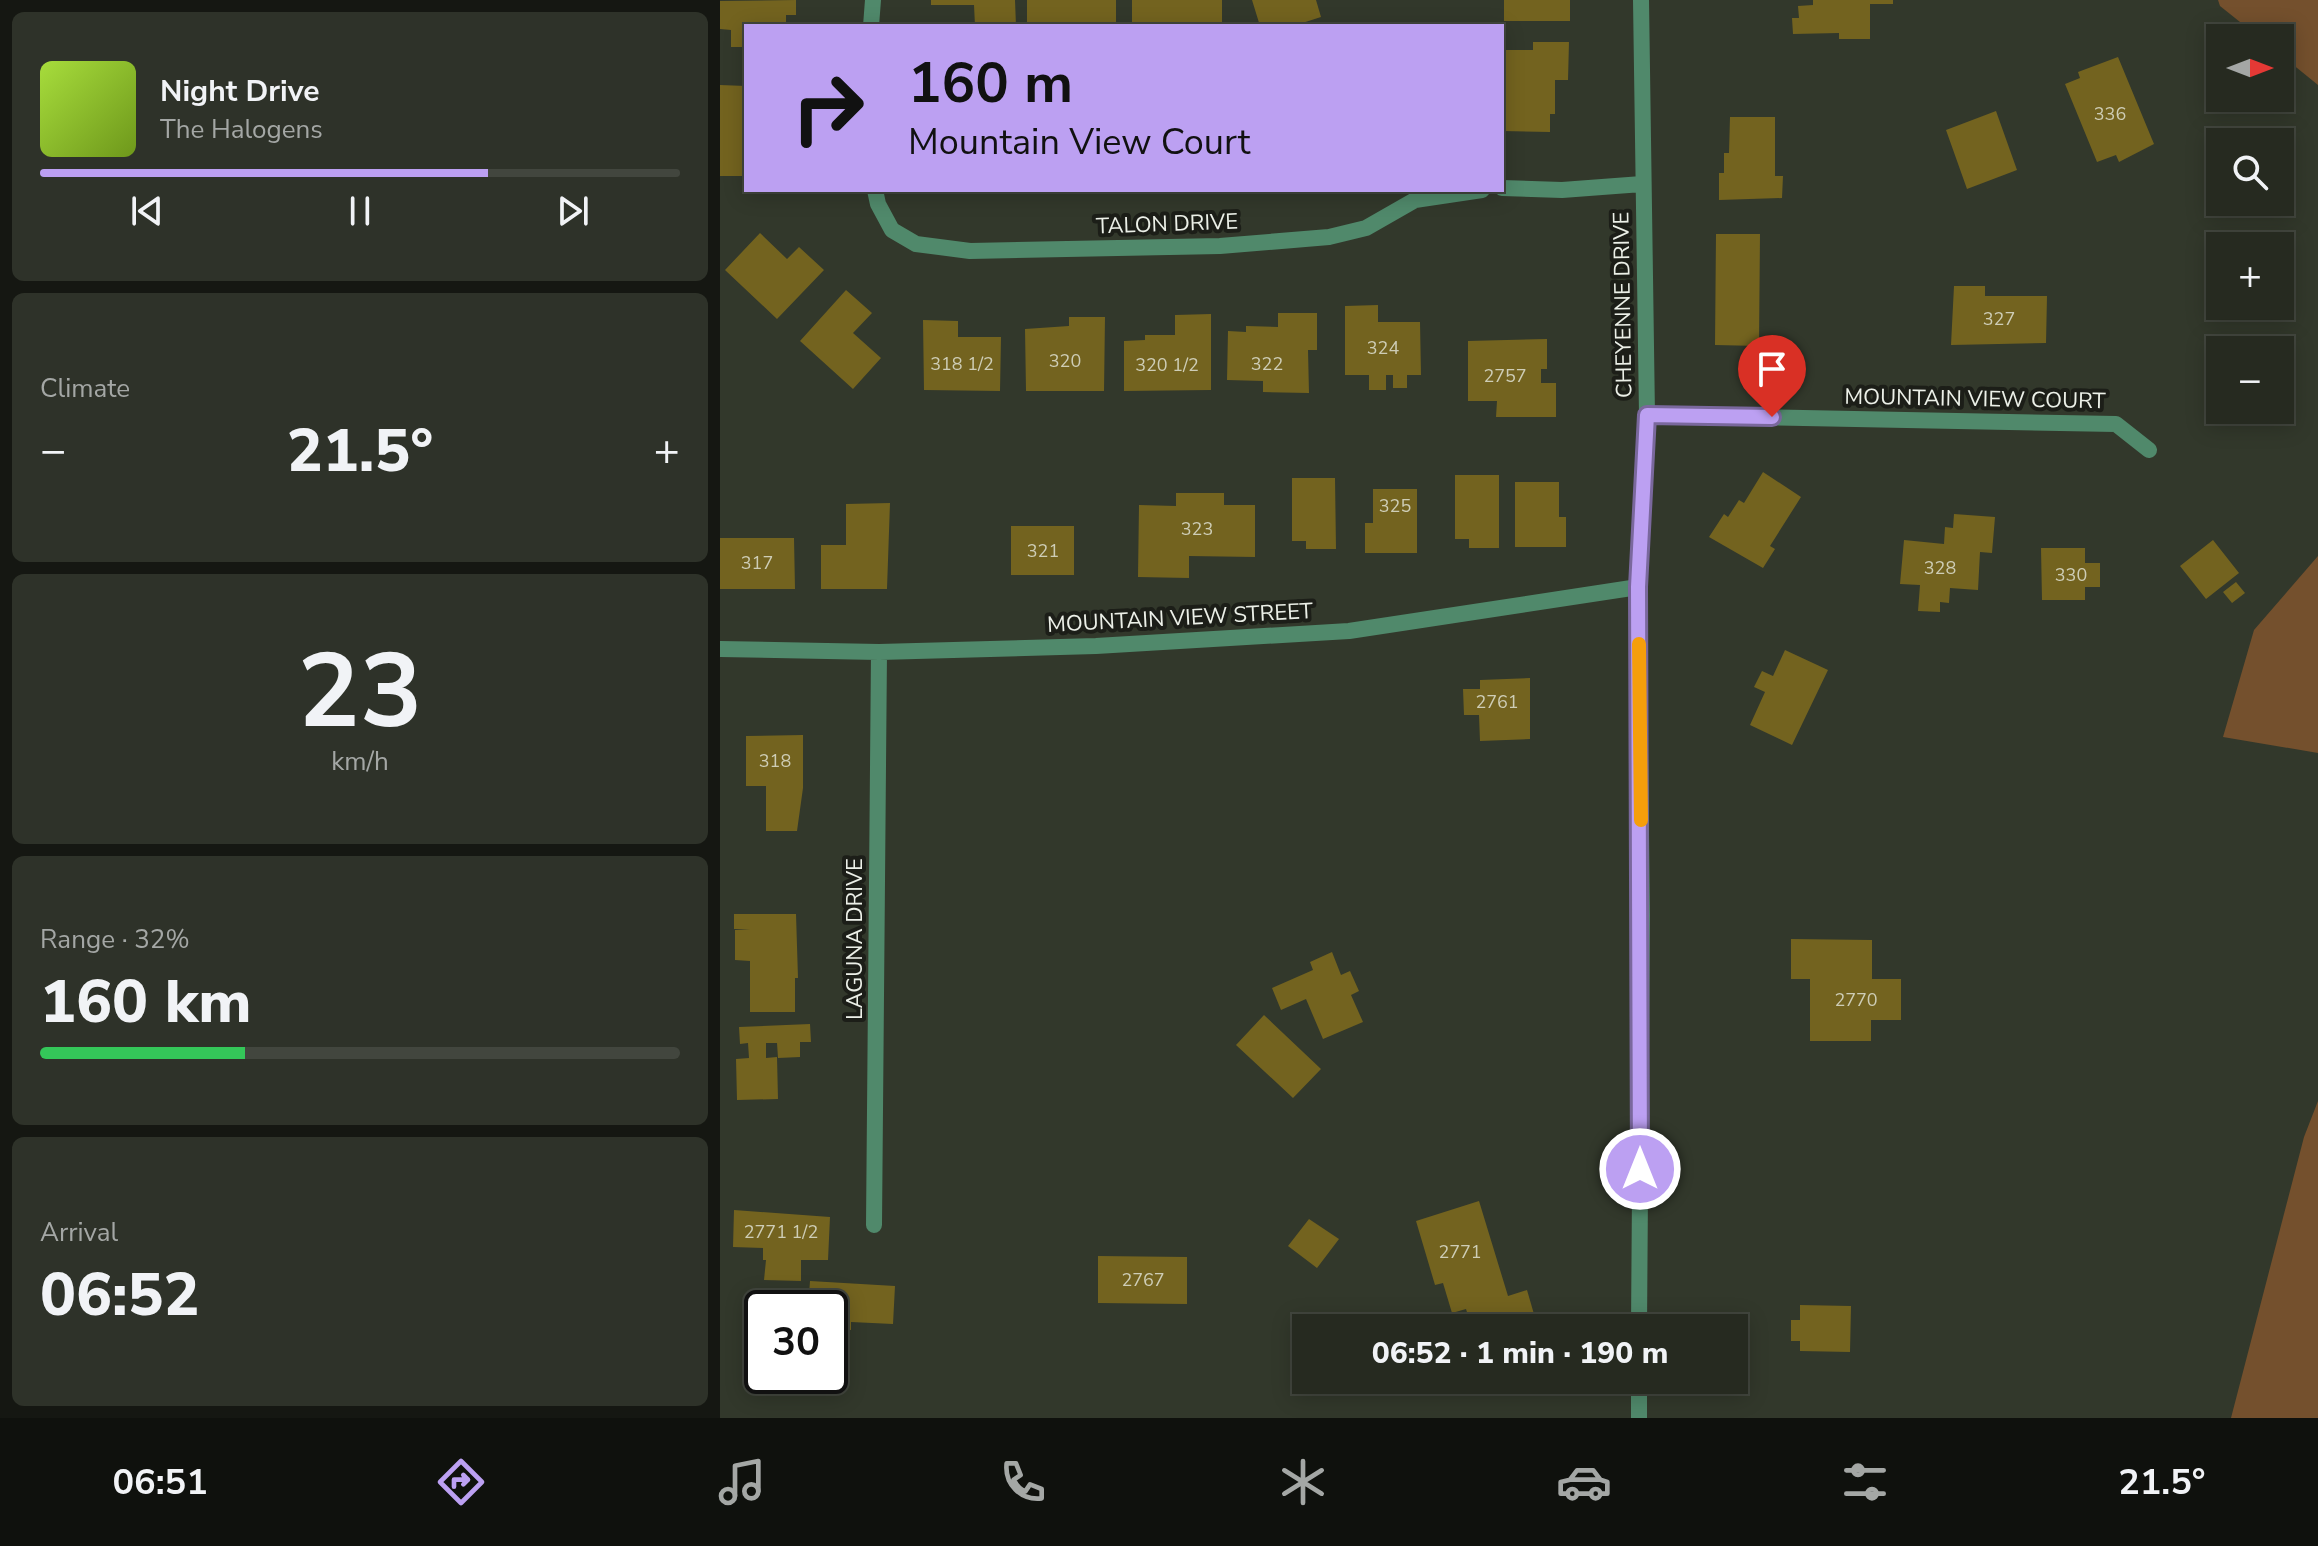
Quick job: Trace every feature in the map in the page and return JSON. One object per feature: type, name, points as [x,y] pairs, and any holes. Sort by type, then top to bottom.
[{"type":"street","points":[[871,24],[873,0]]},
{"type":"street","name":"CHEYENNE DRIVE","points":[[1639,1314],[1642,915],[1638,587],[1647,415],[1641,0]]},
{"type":"street","points":[[1504,188],[1562,190],[1642,184]]},
{"type":"street","name":"TALON DRIVE","points":[[875,192],[878,204],[892,230],[916,244],[970,251],[1220,246],[1329,237],[1366,228],[1415,200],[1469,192]]},
{"type":"street","name":"MOUNTAIN VIEW COURT","points":[[1647,415],[2116,424],[2149,450]]},
{"type":"street","name":"MOUNTAIN VIEW STREET","points":[[720,649],[879,652],[1096,646],[1349,631],[1638,587]]},
{"type":"street","name":"LAGUNA DRIVE","points":[[874,1225],[879,652]]},
{"type":"street","points":[[1639,1394],[1639,1418]]},
{"type":"shaded area","points":[[2218,0],[2318,0],[2318,85],[2294,65],[2294,24],[2242,24],[2220,6]]},
{"type":"shaded area","points":[[2318,556],[2318,753],[2223,737],[2254,630]]},
{"type":"shaded area","points":[[2318,1101],[2318,1418],[2231,1418],[2304,1137]]},
{"type":"building","points":[[796,0],[796,15],[786,15],[786,24],[744,24],[744,47],[731,47],[731,30],[720,29],[720,1]]},
{"type":"building","points":[[931,0],[1015,0],[1016,24],[975,24],[974,5],[931,5]]},
{"type":"building","points":[[1027,0],[1116,0],[1116,24],[1027,22]]},
{"type":"building","points":[[1132,0],[1222,0],[1222,24],[1132,24]]},
{"type":"building","points":[[1252,0],[1316,0],[1321,17],[1299,24],[1259,24]]},
{"type":"building","points":[[1504,0],[1570,0],[1570,21],[1504,21]]},
{"type":"building","points":[[1813,0],[1893,0],[1893,4],[1870,4],[1870,39],[1839,39],[1839,33],[1793,34],[1792,18],[1799,18],[1798,6],[1813,5]]},
{"type":"building","points":[[1533,42],[1569,42],[1568,80],[1555,80],[1555,114],[1550,114],[1550,132],[1504,131],[1504,50],[1533,50]]},
{"type":"building","points":[[2118,57],[2154,144],[2119,162],[2116,155],[2097,162],[2065,84],[2080,78],[2078,72]]},
{"type":"building","points":[[720,85],[744,86],[744,176],[720,176]]},
{"type":"building","points":[[1996,111],[2017,170],[1967,189],[1946,130]]},
{"type":"building","points":[[1730,117],[1775,117],[1775,176],[1783,176],[1782,198],[1719,200],[1719,173],[1724,173],[1724,153],[1729,153]]},
{"type":"building","points":[[760,233],[787,259],[799,247],[824,270],[777,319],[725,270]]},
{"type":"building","points":[[1716,234],[1760,234],[1759,346],[1715,345]]},
{"type":"building","points":[[1954,286],[1985,286],[1985,296],[2047,296],[2046,343],[1951,345]]},
{"type":"building","points":[[846,290],[872,313],[853,333],[881,358],[853,389],[800,341]]},
{"type":"building","points":[[1378,305],[1378,322],[1420,322],[1421,375],[1407,375],[1407,388],[1393,388],[1393,375],[1386,375],[1386,390],[1369,390],[1369,375],[1345,375],[1345,306]]},
{"type":"building","points":[[1278,313],[1317,313],[1317,350],[1308,350],[1309,393],[1263,392],[1263,381],[1227,380],[1228,331],[1246,332],[1246,326],[1278,327]]},
{"type":"building","points":[[1211,314],[1211,390],[1124,391],[1124,341],[1145,340],[1145,335],[1175,335],[1175,315]]},
{"type":"building","points":[[1069,317],[1105,317],[1104,391],[1026,391],[1025,329],[1069,326]]},
{"type":"building","points":[[923,320],[958,321],[958,337],[1001,337],[1000,391],[924,390]]},
{"type":"building","points":[[1547,339],[1547,369],[1541,369],[1541,383],[1556,383],[1556,417],[1496,417],[1497,401],[1468,401],[1468,341]]},
{"type":"building","points":[[1763,472],[1801,497],[1770,546],[1775,549],[1763,568],[1709,537],[1724,514],[1728,517],[1739,500],[1744,503]]},
{"type":"building","points":[[1455,475],[1499,475],[1499,548],[1469,548],[1469,539],[1455,539]]},
{"type":"building","points":[[1292,478],[1335,478],[1336,549],[1306,549],[1306,541],[1292,541]]},
{"type":"building","points":[[1515,482],[1559,482],[1559,517],[1566,517],[1566,547],[1515,547]]},
{"type":"building","points":[[1373,489],[1417,489],[1417,553],[1365,553],[1365,523],[1373,523]]},
{"type":"building","points":[[1176,493],[1224,493],[1224,505],[1255,505],[1255,557],[1189,556],[1189,578],[1138,577],[1139,505],[1176,506]]},
{"type":"building","points":[[890,503],[887,589],[821,589],[821,545],[846,545],[846,504]]},
{"type":"building","points":[[1954,514],[1995,517],[1992,553],[1980,552],[1978,590],[1950,588],[1949,603],[1940,602],[1940,612],[1918,611],[1920,585],[1900,584],[1904,540],[1944,544],[1945,527],[1953,528]]},
{"type":"building","points":[[1011,526],[1074,526],[1074,575],[1011,575]]},
{"type":"building","points":[[720,538],[794,538],[795,589],[720,589]]},
{"type":"building","points":[[2213,540],[2239,573],[2206,599],[2180,566]]},
{"type":"building","points":[[2041,548],[2085,548],[2085,563],[2100,563],[2100,587],[2085,587],[2085,600],[2042,600]]},
{"type":"building","points":[[2236,582],[2245,593],[2232,603],[2223,592]]},
{"type":"building","points":[[1785,650],[1828,670],[1792,745],[1750,725],[1765,692],[1754,687],[1762,671],[1773,676]]},
{"type":"building","points":[[1530,678],[1530,739],[1480,741],[1479,715],[1464,715],[1463,689],[1480,689],[1480,680]]},
{"type":"building","points":[[803,735],[803,788],[797,831],[766,831],[766,786],[746,786],[746,736]]},
{"type":"building","points":[[734,914],[796,914],[798,978],[795,978],[795,1012],[750,1012],[750,961],[735,960],[735,930],[750,929],[734,929]]},
{"type":"building","points":[[1791,939],[1872,940],[1872,979],[1901,979],[1901,1020],[1871,1020],[1871,1041],[1810,1041],[1810,979],[1791,979]]},
{"type":"building","points":[[1332,952],[1341,975],[1350,971],[1359,991],[1351,995],[1363,1022],[1323,1039],[1306,999],[1281,1010],[1272,988],[1313,970],[1310,962]]},
{"type":"building","points":[[1264,1015],[1321,1069],[1293,1098],[1236,1045]]},
{"type":"building","points":[[810,1024],[811,1042],[800,1042],[800,1057],[778,1058],[777,1043],[766,1043],[766,1058],[777,1057],[778,1099],[737,1100],[736,1059],[749,1058],[748,1043],[740,1044],[739,1027]]},
{"type":"building","points":[[1479,1201],[1508,1296],[1527,1290],[1534,1314],[1468,1314],[1466,1309],[1452,1313],[1443,1283],[1435,1285],[1416,1221]]},
{"type":"building","points":[[734,1210],[830,1217],[828,1260],[801,1260],[801,1281],[764,1280],[766,1260],[763,1260],[763,1248],[733,1247]]},
{"type":"building","points":[[1309,1219],[1339,1239],[1317,1268],[1288,1246]]},
{"type":"building","points":[[1098,1256],[1187,1257],[1187,1304],[1098,1303]]},
{"type":"building","points":[[810,1281],[895,1286],[893,1324],[851,1322],[851,1330],[848,1330],[848,1290],[809,1290]]},
{"type":"building","points":[[1800,1305],[1851,1306],[1850,1352],[1800,1351],[1800,1341],[1791,1341],[1791,1320],[1800,1320]]},
{"type":"slow traffic","points":[[1639,644],[1641,820]]},
{"type":"route","points":[[1640,1169],[1642,915],[1638,587],[1647,415],[1772,417]]}]
